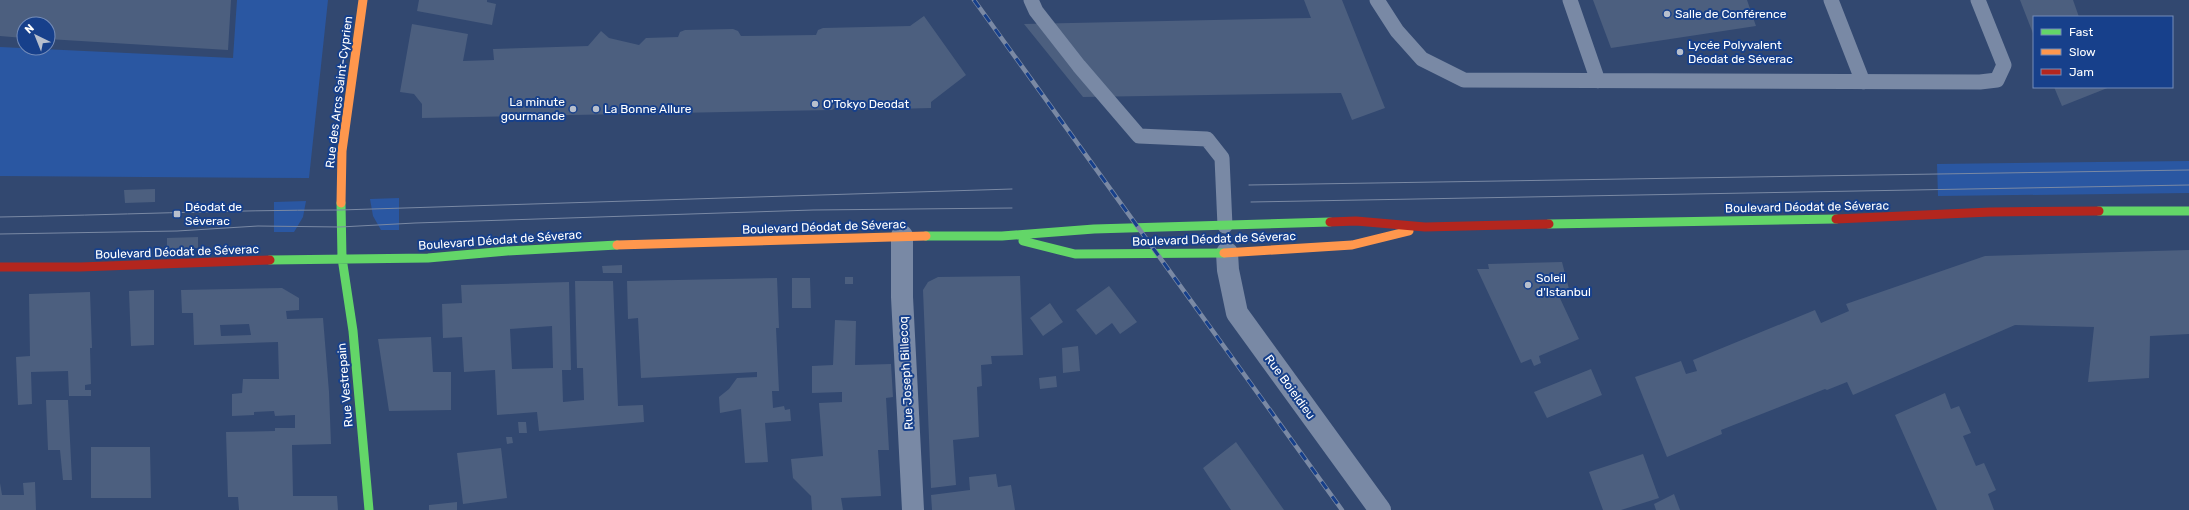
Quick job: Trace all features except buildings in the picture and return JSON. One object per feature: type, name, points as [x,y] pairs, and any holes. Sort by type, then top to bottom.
[{"type":"main road","name":"Rue des Arcs Saint-Cyprien","points":[[342,258],[340,227],[342,151],[363,0]]},
{"type":"main road","name":"Boulevard Déodat de Séverac","points":[[0,268],[80,267],[342,258],[428,258],[567,247],[902,236],[1002,236],[1094,229],[1356,221],[1426,227],[1872,218],[1990,212],[2189,211]]},
{"type":"main road","name":"Boulevard Déodat de Séverac","points":[[1002,236],[1081,254],[1227,253],[1352,245],[1426,227]]},
{"type":"main road","name":"Rue Vestrepain","points":[[342,258],[352,331],[369,510]]},
{"type":"street","name":"Rue Joseph Billecoq","points":[[902,236],[902,297],[913,510]]},
{"type":"street","name":"Rue Boieldieu","points":[[1227,253],[1228,270],[1237,313],[1380,510]]},
{"type":"lane","points":[[1031,0],[1036,11],[1079,66],[1139,136],[1207,138],[1222,158],[1224,226]]},
{"type":"lane","points":[[1377,0],[1397,31],[1422,59],[1464,80],[1863,82],[1980,82],[1997,80],[2004,65],[1978,0]]},
{"type":"lane","points":[[1570,0],[1598,81]]},
{"type":"lane","points":[[1831,0],[1863,82]]},
{"type":"shaded area","points":[[237,0],[328,0],[309,178],[0,176],[0,47],[16,48],[16,56],[56,56],[56,50],[233,58]]},
{"type":"shaded area","points":[[2189,161],[2189,193],[1938,196],[1937,164]]},
{"type":"shaded area","points":[[399,198],[399,230],[381,230],[373,216],[370,199]]},
{"type":"shaded area","points":[[306,201],[303,217],[294,232],[274,232],[274,202]]},
{"type":"tram line","points":[[1249,185],[2189,170]]},
{"type":"tram line","points":[[1251,202],[2189,185]]},
{"type":"tram line","points":[[0,217],[340,210],[1012,189]]},
{"type":"tram line","points":[[0,234],[177,231],[258,226],[340,227],[415,223],[813,210],[1012,208]]},
{"type":"railway","points":[[974,0],[1342,510]]},
{"type":"traffic: fast","points":[[341,203],[342,258],[353,331],[369,510]]},
{"type":"traffic: fast","points":[[2099,211],[2189,211]]},
{"type":"traffic: fast","points":[[1549,224],[1836,219]]},
{"type":"traffic: fast","points":[[926,236],[1002,236],[1094,229],[1330,222]]},
{"type":"traffic: fast","points":[[1023,241],[1075,254],[1224,253]]},
{"type":"traffic: fast","points":[[270,260],[428,258],[507,251],[617,245]]},
{"type":"traffic: slow","points":[[341,203],[342,151],[363,0]]},
{"type":"traffic: slow","points":[[1224,253],[1352,245],[1409,231]]},
{"type":"traffic: slow","points":[[617,245],[926,236]]},
{"type":"traffic: jam","points":[[1836,219],[1990,212],[2099,211]]},
{"type":"traffic: jam","points":[[1330,222],[1356,221],[1425,227],[1549,224]]},
{"type":"traffic: jam","points":[[0,267],[80,267],[270,260]]},
{"type":"place","name":"Salle de Conférence","points":[[1667,14]]},
{"type":"place","name":"Lycée Polyvalent Déodat de Séverac","points":[[1680,52]]},
{"type":"place","name":"O'Tokyo Deodat","points":[[815,104]]},
{"type":"place","name":"La minute gourmande","points":[[573,109]]},
{"type":"place","name":"La Bonne Allure","points":[[596,109]]},
{"type":"place","name":"Déodat de Séverac","points":[[177,214]]},
{"type":"place","name":"Soleil d'Istanbul","points":[[1528,285]]}]
